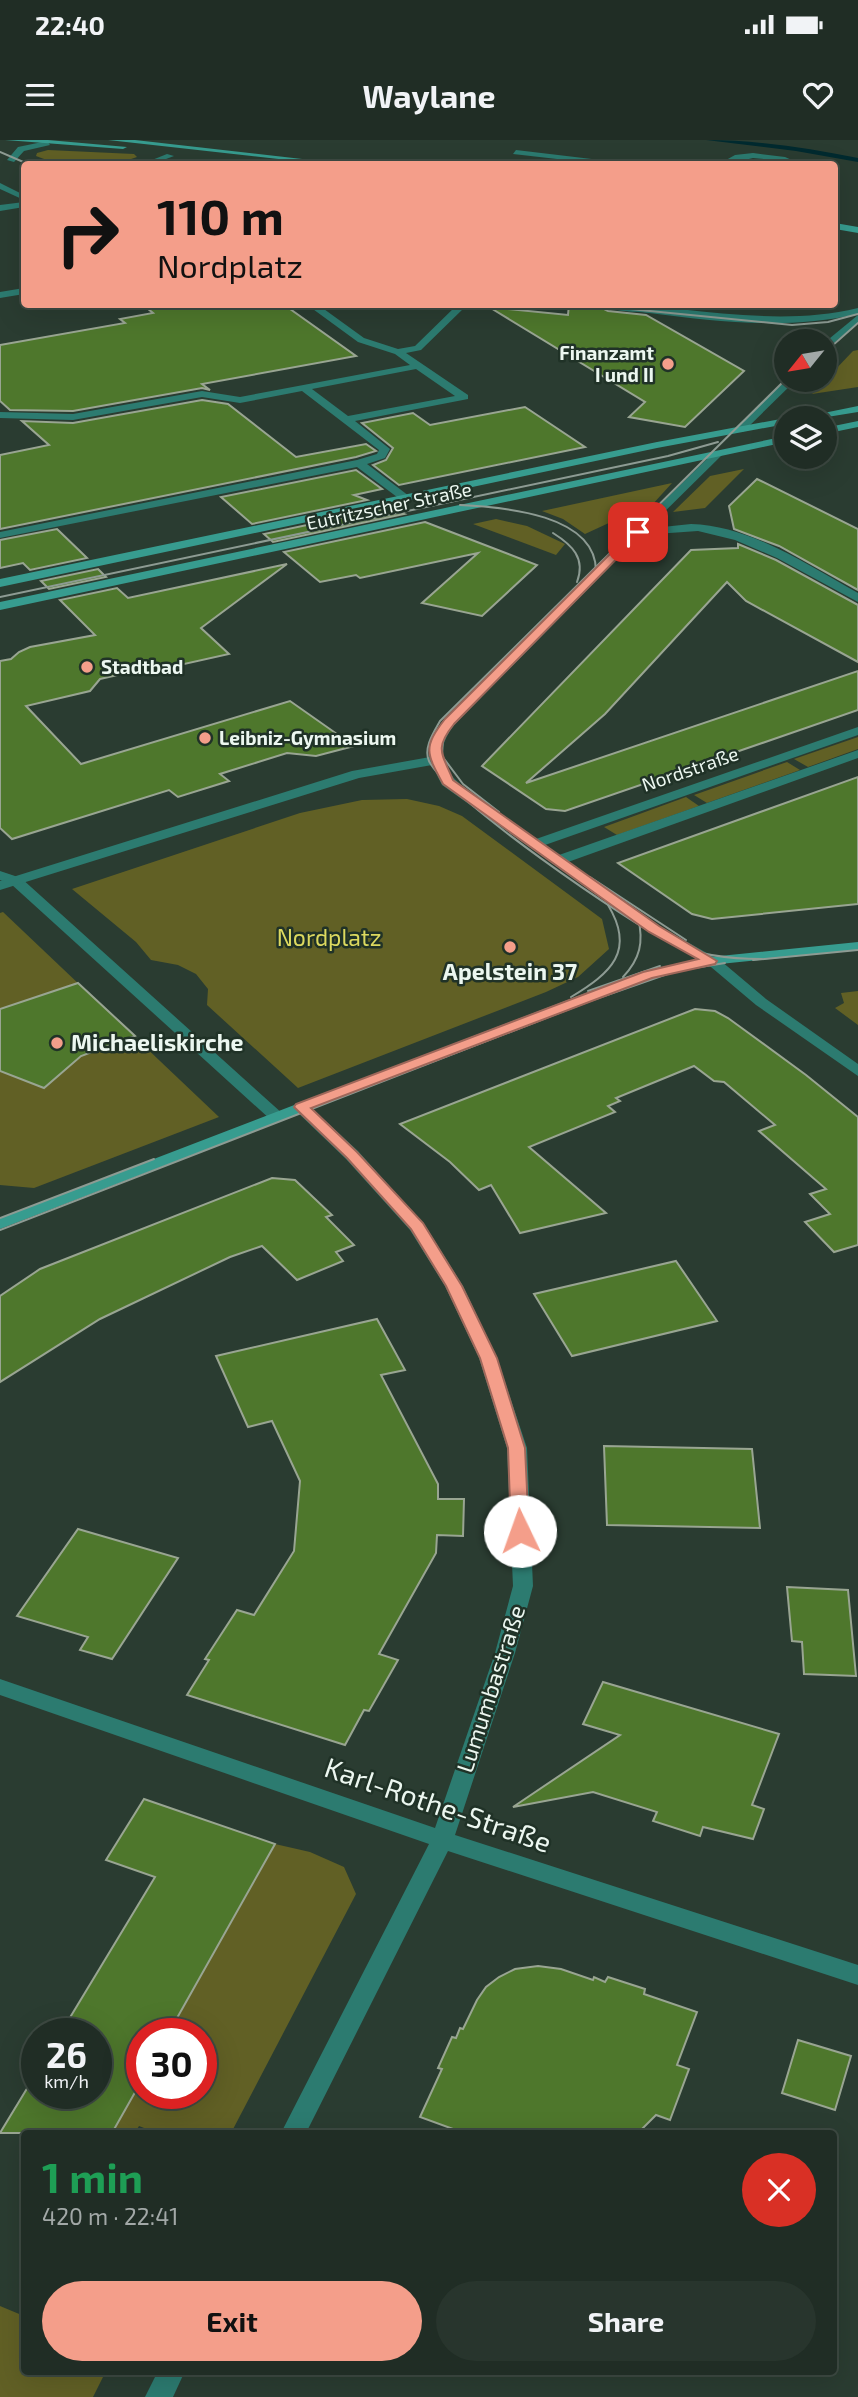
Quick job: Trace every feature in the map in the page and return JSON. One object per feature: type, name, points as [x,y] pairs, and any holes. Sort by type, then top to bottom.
[{"type":"main road","points":[[9,140],[190,149]]},
{"type":"main road","points":[[112,140],[312,161]]},
{"type":"main road","points":[[838,227],[858,230]]},
{"type":"main road","points":[[837,412],[858,409]]},
{"type":"main road","name":"Eutritzscher Straße","points":[[0,583],[774,423]]},
{"type":"main road","points":[[837,428],[858,424]]},
{"type":"main road","name":"Eutritzscher Straße","points":[[0,607],[774,442]]},
{"type":"main road","points":[[0,1224],[648,974],[710,961],[858,946]]},
{"type":"street","points":[[0,154],[15,161],[14,154],[21,149],[47,142]]},
{"type":"street","points":[[516,152],[592,161]]},
{"type":"street","points":[[728,161],[736,156],[750,154],[790,161]]},
{"type":"street","points":[[155,161],[170,156]]},
{"type":"street","points":[[0,186],[21,196]]},
{"type":"street","points":[[0,208],[21,205]]},
{"type":"street","points":[[0,295],[21,292]]},
{"type":"street","points":[[316,308],[361,340],[398,352],[464,397],[346,420]]},
{"type":"street","points":[[398,352],[418,348],[459,308]]},
{"type":"street","points":[[640,308],[765,321],[818,320],[858,311]]},
{"type":"street","points":[[837,337],[858,318]]},
{"type":"street","points":[[0,415],[73,417],[202,394],[240,400],[418,366]]},
{"type":"street","points":[[0,535],[359,463],[382,456],[385,449],[304,388]]},
{"type":"street","points":[[739,429],[778,392]]},
{"type":"street","points":[[718,454],[450,721],[433,747],[447,782],[654,929],[710,961],[761,1002],[858,1071]]},
{"type":"street","points":[[359,463],[405,498]]},
{"type":"street","points":[[638,532],[697,528],[747,540],[858,598]]},
{"type":"street","name":"Nordstraße","points":[[534,844],[858,731]]},
{"type":"street","name":"Nordstraße","points":[[557,861],[858,754]]},
{"type":"street","points":[[8,884],[357,774],[437,761]]},
{"type":"street","points":[[0,875],[276,1117]]},
{"type":"street","name":"Lumumbastraße","points":[[295,2130],[442,1840],[505,1653],[523,1586],[517,1448],[488,1358],[454,1286],[423,1237],[352,1155],[301,1107]]},
{"type":"street","name":"Karl-Rothe-Straße","points":[[0,1687],[442,1840],[858,1975]]},
{"type":"street","points":[[159,2397],[170,2375]]},
{"type":"green space","points":[[48,150],[134,154],[137,157],[125,161],[52,161],[36,156],[37,153]]},
{"type":"green space","points":[[858,350],[858,387],[837,390],[837,368],[853,351]]},
{"type":"green space","points":[[744,469],[705,508],[673,512],[710,476]]},
{"type":"green space","points":[[672,483],[642,516],[611,522],[585,534],[563,519],[542,511]]},
{"type":"green space","points":[[496,519],[527,526],[565,544],[556,555],[473,524]]},
{"type":"green space","points":[[858,737],[858,749],[808,767],[794,759]]},
{"type":"green space","points":[[787,762],[800,770],[707,803],[694,795]]},
{"type":"green space","points":[[686,797],[699,806],[617,835],[604,827]]},
{"type":"green space","name":"Nordplatz","points":[[407,799],[439,806],[462,816],[602,919],[609,949],[578,977],[546,992],[298,1088],[207,1005],[208,989],[196,974],[178,965],[151,960],[136,942],[72,889],[300,813],[362,800]]},
{"type":"green space","points":[[3,912],[219,1117],[34,1188],[0,1185],[0,913]]},
{"type":"green space","points":[[858,991],[858,1025],[835,1008],[844,1003],[841,993]]},
{"type":"green space","points":[[275,1844],[310,1852],[344,1867],[356,1894],[233,2130],[149,2130],[139,2126],[137,2130],[114,2130],[126,2108],[217,2109],[217,2018],[176,2018]]},
{"type":"green space","points":[[0,2306],[21,2315],[21,2375],[104,2375],[93,2397],[0,2397]]},
{"type":"water","points":[[706,140],[744,141],[801,148],[858,158],[858,162],[796,151]]},
{"type":"building","points":[[147,308],[289,308],[356,356],[202,384],[210,390],[202,388],[73,411],[10,410],[0,401],[0,345],[125,323],[120,319],[153,313]]},
{"type":"building","name":"Finanzamt I und II","points":[[491,308],[568,315],[569,308],[602,308],[646,315],[744,371],[685,427],[629,417],[645,402]]},
{"type":"building","points":[[202,400],[228,404],[296,457],[366,444],[376,451],[0,529],[0,455],[49,445],[22,421],[73,423]]},
{"type":"building","points":[[525,407],[585,447],[399,485],[373,465],[386,460],[393,448],[362,423],[413,413],[430,425]]},
{"type":"building","points":[[356,470],[382,489],[354,495],[367,500],[252,524],[221,497]]},
{"type":"building","points":[[757,479],[858,529],[858,590],[779,546],[734,529],[729,506]]},
{"type":"building","points":[[388,508],[404,514],[273,542],[264,534]]},
{"type":"building","points":[[425,522],[537,565],[482,616],[422,603],[478,553],[360,578],[356,575],[320,582],[284,552]]},
{"type":"building","points":[[57,529],[87,558],[30,570],[23,563],[0,568],[0,540]]},
{"type":"building","points":[[738,544],[776,560],[858,605],[858,662],[746,601],[727,582],[605,714],[526,783],[858,671],[858,710],[565,811],[546,809],[482,766],[691,550],[738,548]]},
{"type":"building","points":[[287,564],[201,628],[229,654],[135,675],[131,672],[100,679],[90,691],[26,706],[81,764],[290,701],[354,746],[316,756],[287,753],[220,774],[229,781],[178,797],[169,790],[12,839],[0,828],[0,661],[11,659],[30,647],[95,635],[60,600],[117,588],[128,598]]},
{"type":"building","points":[[98,569],[106,577],[49,589],[41,581]]},
{"type":"building","points":[[858,777],[858,904],[712,919],[692,914],[618,863]]},
{"type":"building","name":"Michaeliskirche","points":[[78,983],[135,1036],[81,1056],[44,1088],[0,1071],[0,1009]]},
{"type":"building","points":[[695,1009],[715,1011],[728,1018],[858,1117],[858,1245],[834,1252],[805,1222],[830,1214],[810,1194],[826,1189],[759,1131],[775,1125],[724,1082],[714,1081],[694,1066],[616,1098],[620,1101],[608,1106],[615,1112],[529,1147],[606,1213],[520,1233],[491,1185],[479,1190],[450,1162],[400,1124]]},
{"type":"building","points":[[272,1178],[295,1180],[332,1215],[326,1217],[354,1245],[336,1252],[343,1261],[297,1280],[262,1246],[230,1257],[100,1319],[0,1382],[0,1296],[40,1269]]},
{"type":"building","points":[[676,1261],[717,1321],[572,1356],[534,1294]]},
{"type":"building","points":[[377,1319],[405,1370],[381,1375],[438,1484],[438,1499],[464,1499],[463,1536],[437,1535],[436,1553],[379,1654],[398,1660],[369,1711],[364,1710],[345,1745],[187,1695],[209,1660],[205,1659],[237,1610],[254,1615],[294,1551],[300,1481],[272,1421],[248,1427],[216,1356]]},
{"type":"building","points":[[604,1446],[752,1449],[760,1528],[607,1525]]},
{"type":"building","points":[[78,1529],[178,1558],[112,1659],[80,1650],[88,1637],[17,1616]]},
{"type":"building","points":[[787,1587],[848,1590],[856,1676],[804,1674],[802,1642],[792,1641]]},
{"type":"building","points":[[603,1682],[779,1734],[752,1805],[764,1809],[753,1839],[703,1827],[700,1836],[653,1821],[657,1812],[593,1792],[513,1807],[620,1735],[583,1724]]},
{"type":"building","points":[[144,1799],[275,1844],[177,2018],[126,2018],[126,2108],[114,2130],[21,2130],[21,2133],[0,2133],[21,2098],[21,2109],[112,2109],[112,2018],[70,2018],[155,1877],[106,1860]]},
{"type":"building","points":[[538,1966],[561,1969],[605,1982],[608,1977],[645,1989],[644,1994],[697,2012],[677,2065],[689,2069],[670,2120],[656,2115],[641,2130],[456,2130],[420,2117],[442,2069],[438,2068],[452,2037],[456,2038],[460,2028],[463,2029],[486,1987],[515,1969]]},
{"type":"building","points":[[798,2040],[851,2056],[835,2110],[782,2093]]},
{"type":"tram line","points":[[0,152],[21,161]]},
{"type":"tram line","points":[[620,308],[792,325],[828,322],[858,314]]},
{"type":"tram line","points":[[837,342],[858,323]]},
{"type":"tram line","points":[[595,568],[774,391]]},
{"type":"tram line","points":[[0,597],[668,456],[718,442]]},
{"type":"tram line","points":[[460,505],[522,512],[565,526],[582,538],[592,553],[595,568]]},
{"type":"tram line","points":[[553,533],[576,553],[580,566],[577,582]]},
{"type":"tram line","points":[[595,568],[596,573]]},
{"type":"tram line","points":[[595,568],[440,721],[427,751],[429,761],[468,802],[542,859],[639,924]]},
{"type":"tram line","points":[[463,712],[443,737],[442,756],[463,784],[499,812]]},
{"type":"tram line","points":[[590,877],[686,940]]},
{"type":"tram line","points":[[571,997],[598,979],[615,959],[620,935],[608,905]]},
{"type":"tram line","points":[[638,918],[639,924]]},
{"type":"tram line","points":[[623,977],[637,957],[641,935],[639,924]]},
{"type":"tram line","points":[[639,924],[673,944],[694,951],[762,959]]},
{"type":"tram line","points":[[753,960],[858,950]]},
{"type":"tram line","points":[[0,1230],[590,1001],[676,971],[725,963]]},
{"type":"tram line","points":[[588,991],[660,966]]},
{"type":"tram line","points":[[0,1218],[154,1159]]},
{"type":"place","name":"Finanzamt I und II","points":[[668,364]]},
{"type":"place","name":"Stadtbad","points":[[87,667]]},
{"type":"place","name":"Leibniz-Gymnasium","points":[[205,738]]},
{"type":"place","name":"Apelstein 37","points":[[510,947]]},
{"type":"place","name":"Michaeliskirche","points":[[57,1043]]},
{"type":"route","points":[[520,1531],[517,1448],[488,1358],[454,1286],[417,1227],[352,1155],[301,1107],[648,974],[710,961],[654,929],[447,782],[433,747],[450,721],[638,532]]}]
